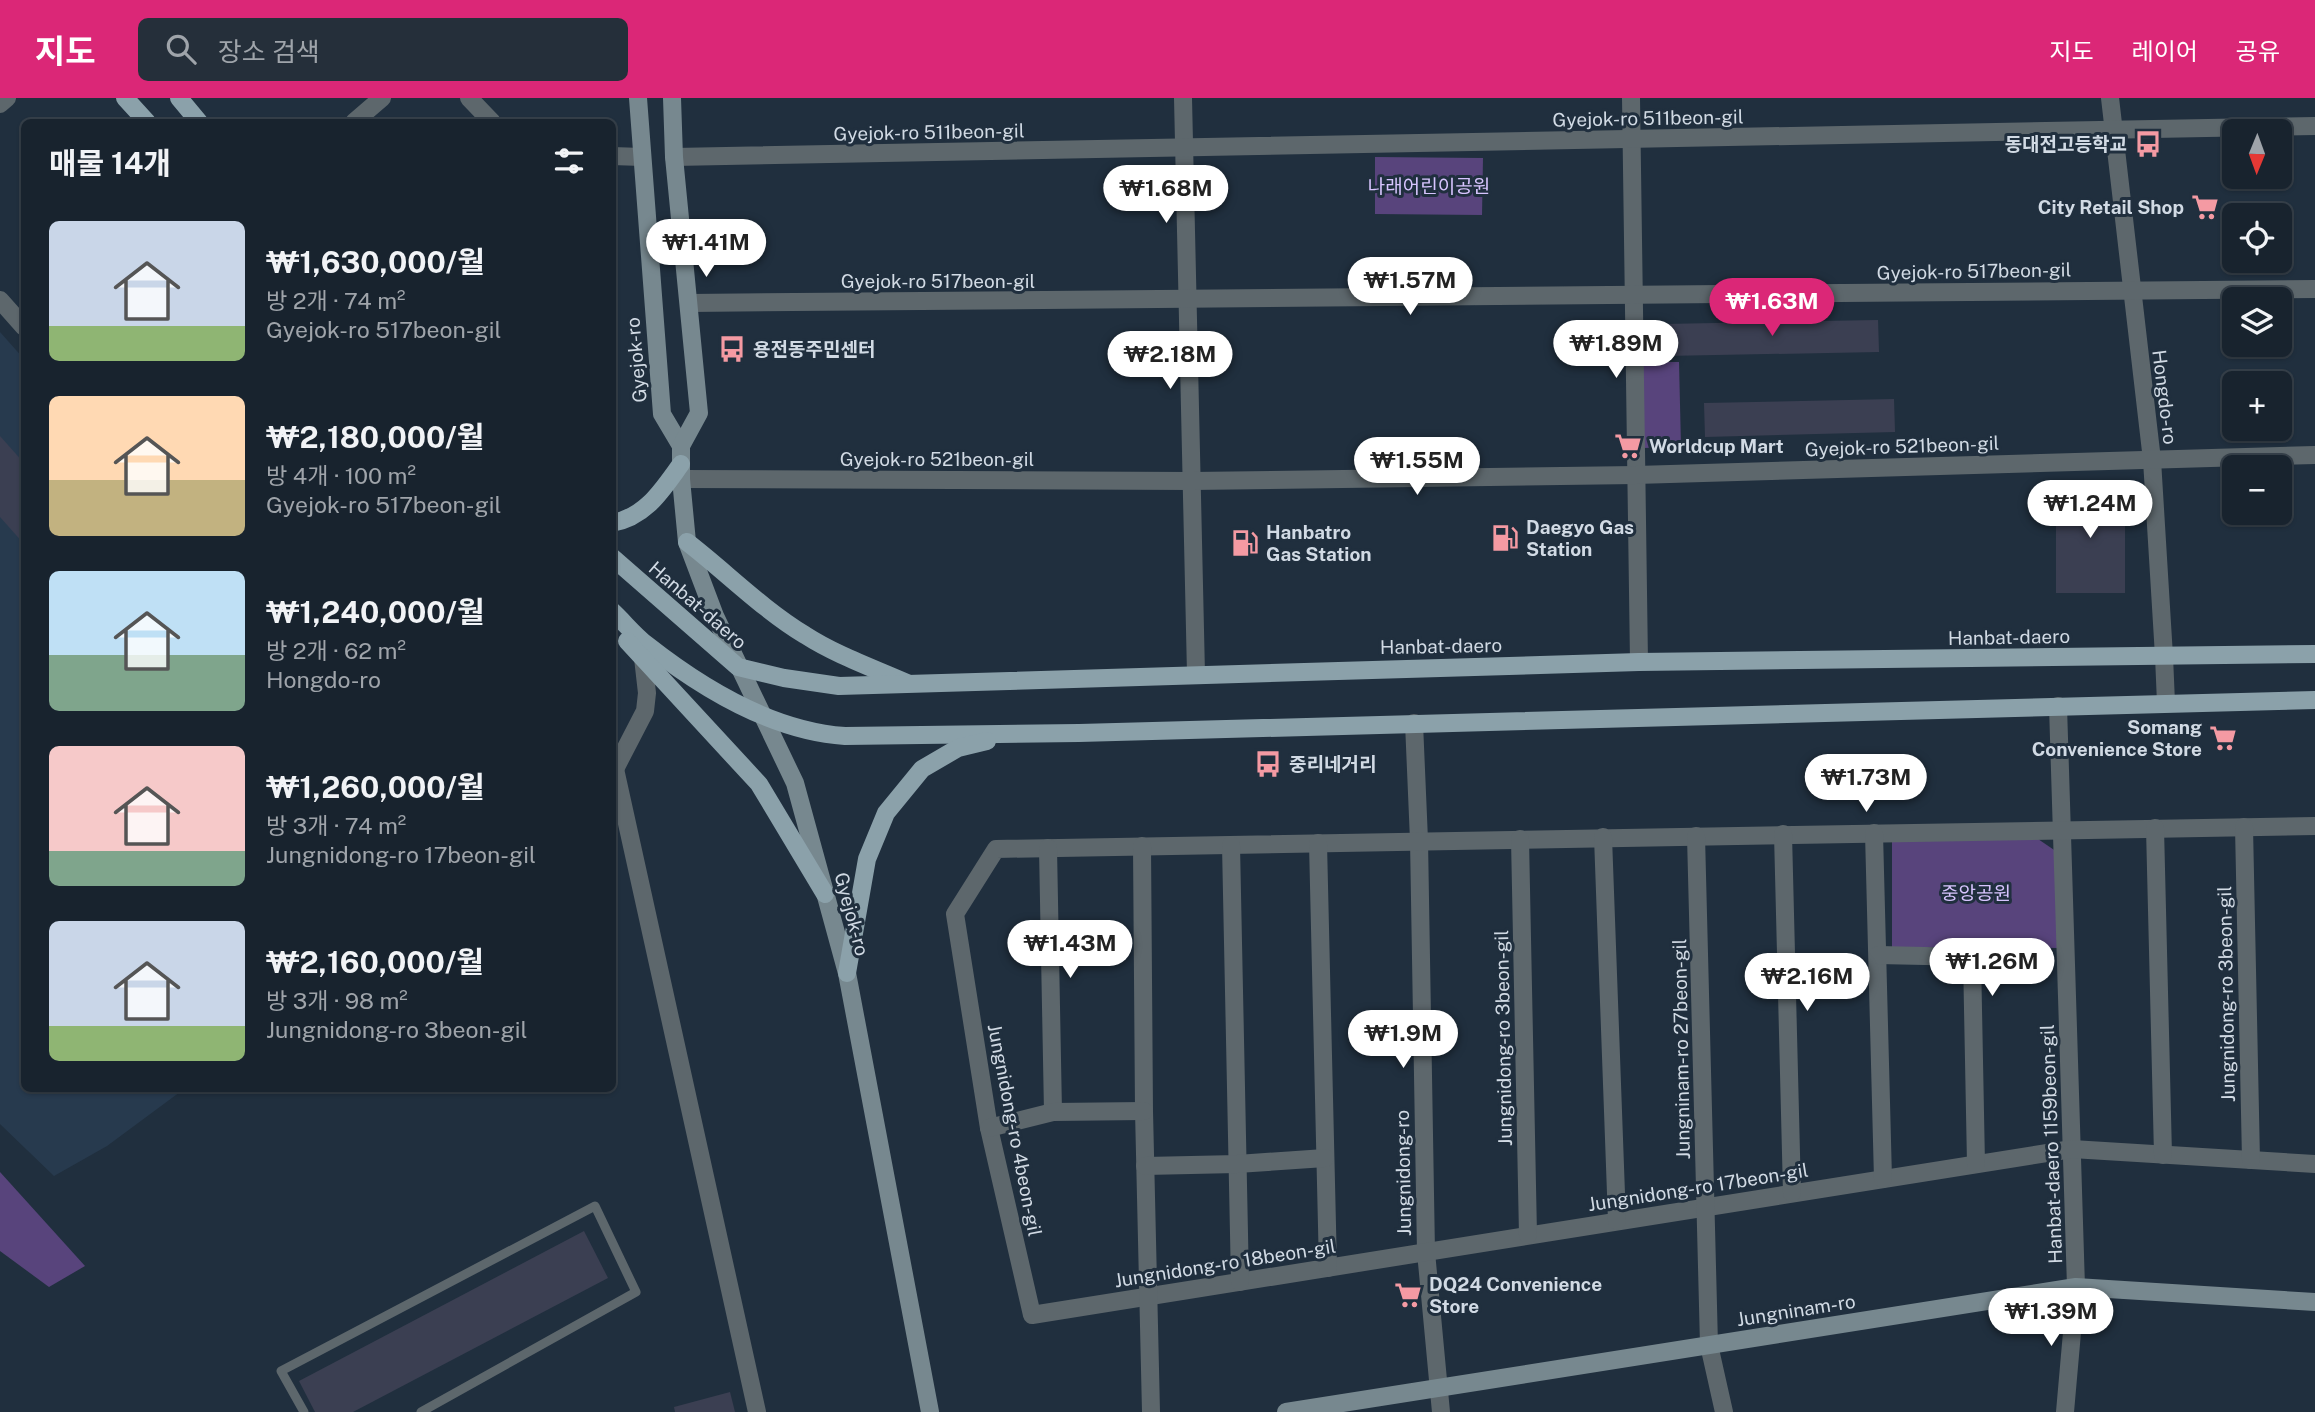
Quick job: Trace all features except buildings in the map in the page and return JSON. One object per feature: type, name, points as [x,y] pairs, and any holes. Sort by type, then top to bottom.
[{"type":"main road","points":[[125,98],[144,119]]},
{"type":"main road","points":[[179,98],[196,119]]},
{"type":"main road","name":"Gyejok-ro","points":[[638,98],[662,414],[681,446]]},
{"type":"main road","name":"Gyejok-ro","points":[[672,98],[674,157],[699,413],[681,446],[687,542],[715,616],[795,783],[847,973],[930,1412]]},
{"type":"main road","points":[[616,522],[628,520],[653,502],[681,471]]},
{"type":"main road","points":[[687,542],[805,636],[910,684]]},
{"type":"main road","name":"Hanbat-daero","points":[[616,560],[738,667],[784,678],[839,686],[1639,662],[2315,654]]},
{"type":"main road","points":[[616,615],[645,644],[704,685],[762,715],[808,731],[845,736],[1079,733],[2315,701]]},
{"type":"main road","points":[[616,629],[759,784],[825,894]]},
{"type":"main road","points":[[847,973],[867,859],[886,813],[922,769],[958,748],[979,743],[1001,738],[1079,733]]},
{"type":"main road","name":"Jungninam-ro","points":[[1286,1412],[2076,1287],[2315,1302]]},
{"type":"street","points":[[0,104],[7,98]]},
{"type":"street","points":[[358,119],[382,98]]},
{"type":"street","points":[[469,98],[489,119]]},
{"type":"street","points":[[1183,98],[1196,674]]},
{"type":"street","points":[[1631,98],[1639,662]]},
{"type":"street","name":"Hongdo-ro","points":[[2110,98],[2152,460],[2166,703]]},
{"type":"street","name":"Gyejok-ro 511beon-gil","points":[[674,157],[2315,126]]},
{"type":"street","points":[[616,156],[642,157]]},
{"type":"street","name":"Gyejok-ro 517beon-gil","points":[[690,303],[2315,289]]},
{"type":"street","points":[[0,300],[21,324]]},
{"type":"street","name":"Gyejok-ro 521beon-gil","points":[[681,471],[1192,481],[1636,475],[2315,455]]},
{"type":"street","points":[[616,766],[645,711],[647,693],[643,658]]},
{"type":"street","name":"Hanbat-daero 1159beon-gil","points":[[2058,706],[2076,1287],[2065,1412]]},
{"type":"street","name":"Jungnidong-ro","points":[[1414,723],[1419,840],[1426,1252],[1441,1412]]},
{"type":"street","points":[[616,779],[757,1412]]},
{"type":"street","points":[[1419,840],[2315,826]]},
{"type":"street","name":"Jungnidong-ro 3beon-gil","points":[[2244,827],[2250,1160]]},
{"type":"street","points":[[2155,828],[2163,1155]]},
{"type":"street","points":[[1874,833],[1883,1179]]},
{"type":"street","points":[[1783,834],[1793,1194]]},
{"type":"street","name":"Jungninam-ro 27beon-gil","points":[[1696,836],[1709,1345],[1724,1412]]},
{"type":"street","points":[[1603,837],[1617,1222]]},
{"type":"street","name":"Jungnidong-ro 3beon-gil","points":[[1520,839],[1528,1236]]},
{"type":"street","name":"Jungnidong-ro 4beon-gil","points":[[1032,1315],[989,1128],[956,914],[996,849],[1419,840]]},
{"type":"street","points":[[1318,842],[1328,1268]]},
{"type":"street","points":[[1231,845],[1240,1282]]},
{"type":"street","points":[[1142,846],[1144,1111],[1151,1412]]},
{"type":"street","points":[[1048,848],[1053,1112]]},
{"type":"street","points":[[1878,956],[1972,957],[1976,1164]]},
{"type":"street","points":[[989,1128],[1053,1112],[1144,1111]]},
{"type":"street","name":"Jungnidong-ro 17beon-gil","points":[[1426,1252],[2072,1149],[2315,1164]]},
{"type":"street","points":[[1145,1166],[1325,1158]]},
{"type":"street","name":"Jungnidong-ro 18beon-gil","points":[[1032,1315],[1426,1252]]},
{"type":"lane","points":[[304,1412],[281,1371],[595,1206],[636,1292],[421,1412]]},
{"type":"shaded area","points":[[0,332],[21,356],[21,1092],[180,1092],[107,1146],[54,1176],[0,1124]]},
{"type":"green space","name":"나래어린이공원","points":[[1375,157],[1483,158],[1482,215],[1375,214]]},
{"type":"green space","points":[[1641,362],[1679,362],[1681,447],[1643,448]]},
{"type":"green space","name":"중앙공원","points":[[1892,838],[2038,839],[2060,854],[2060,948],[1892,947]]},
{"type":"green space","points":[[0,1172],[85,1266],[49,1287],[0,1251]]},
{"type":"place","name":"동대전고등학교","points":[[2148,144]]},
{"type":"place","name":"City Retail Shop","points":[[2205,207]]},
{"type":"place","name":"용전동주민센터","points":[[732,349]]},
{"type":"place","name":"Worldcup Mart","points":[[1628,446]]},
{"type":"place","name":"Daegyo Gas Station","points":[[1505,538]]},
{"type":"place","name":"Hanbatro Gas Station","points":[[1245,543]]},
{"type":"place","name":"Somang Convenience Store","points":[[2223,738]]},
{"type":"place","name":"중리네거리","points":[[1268,764]]},
{"type":"place","name":"DQ24 Convenience Store","points":[[1408,1295]]}]
